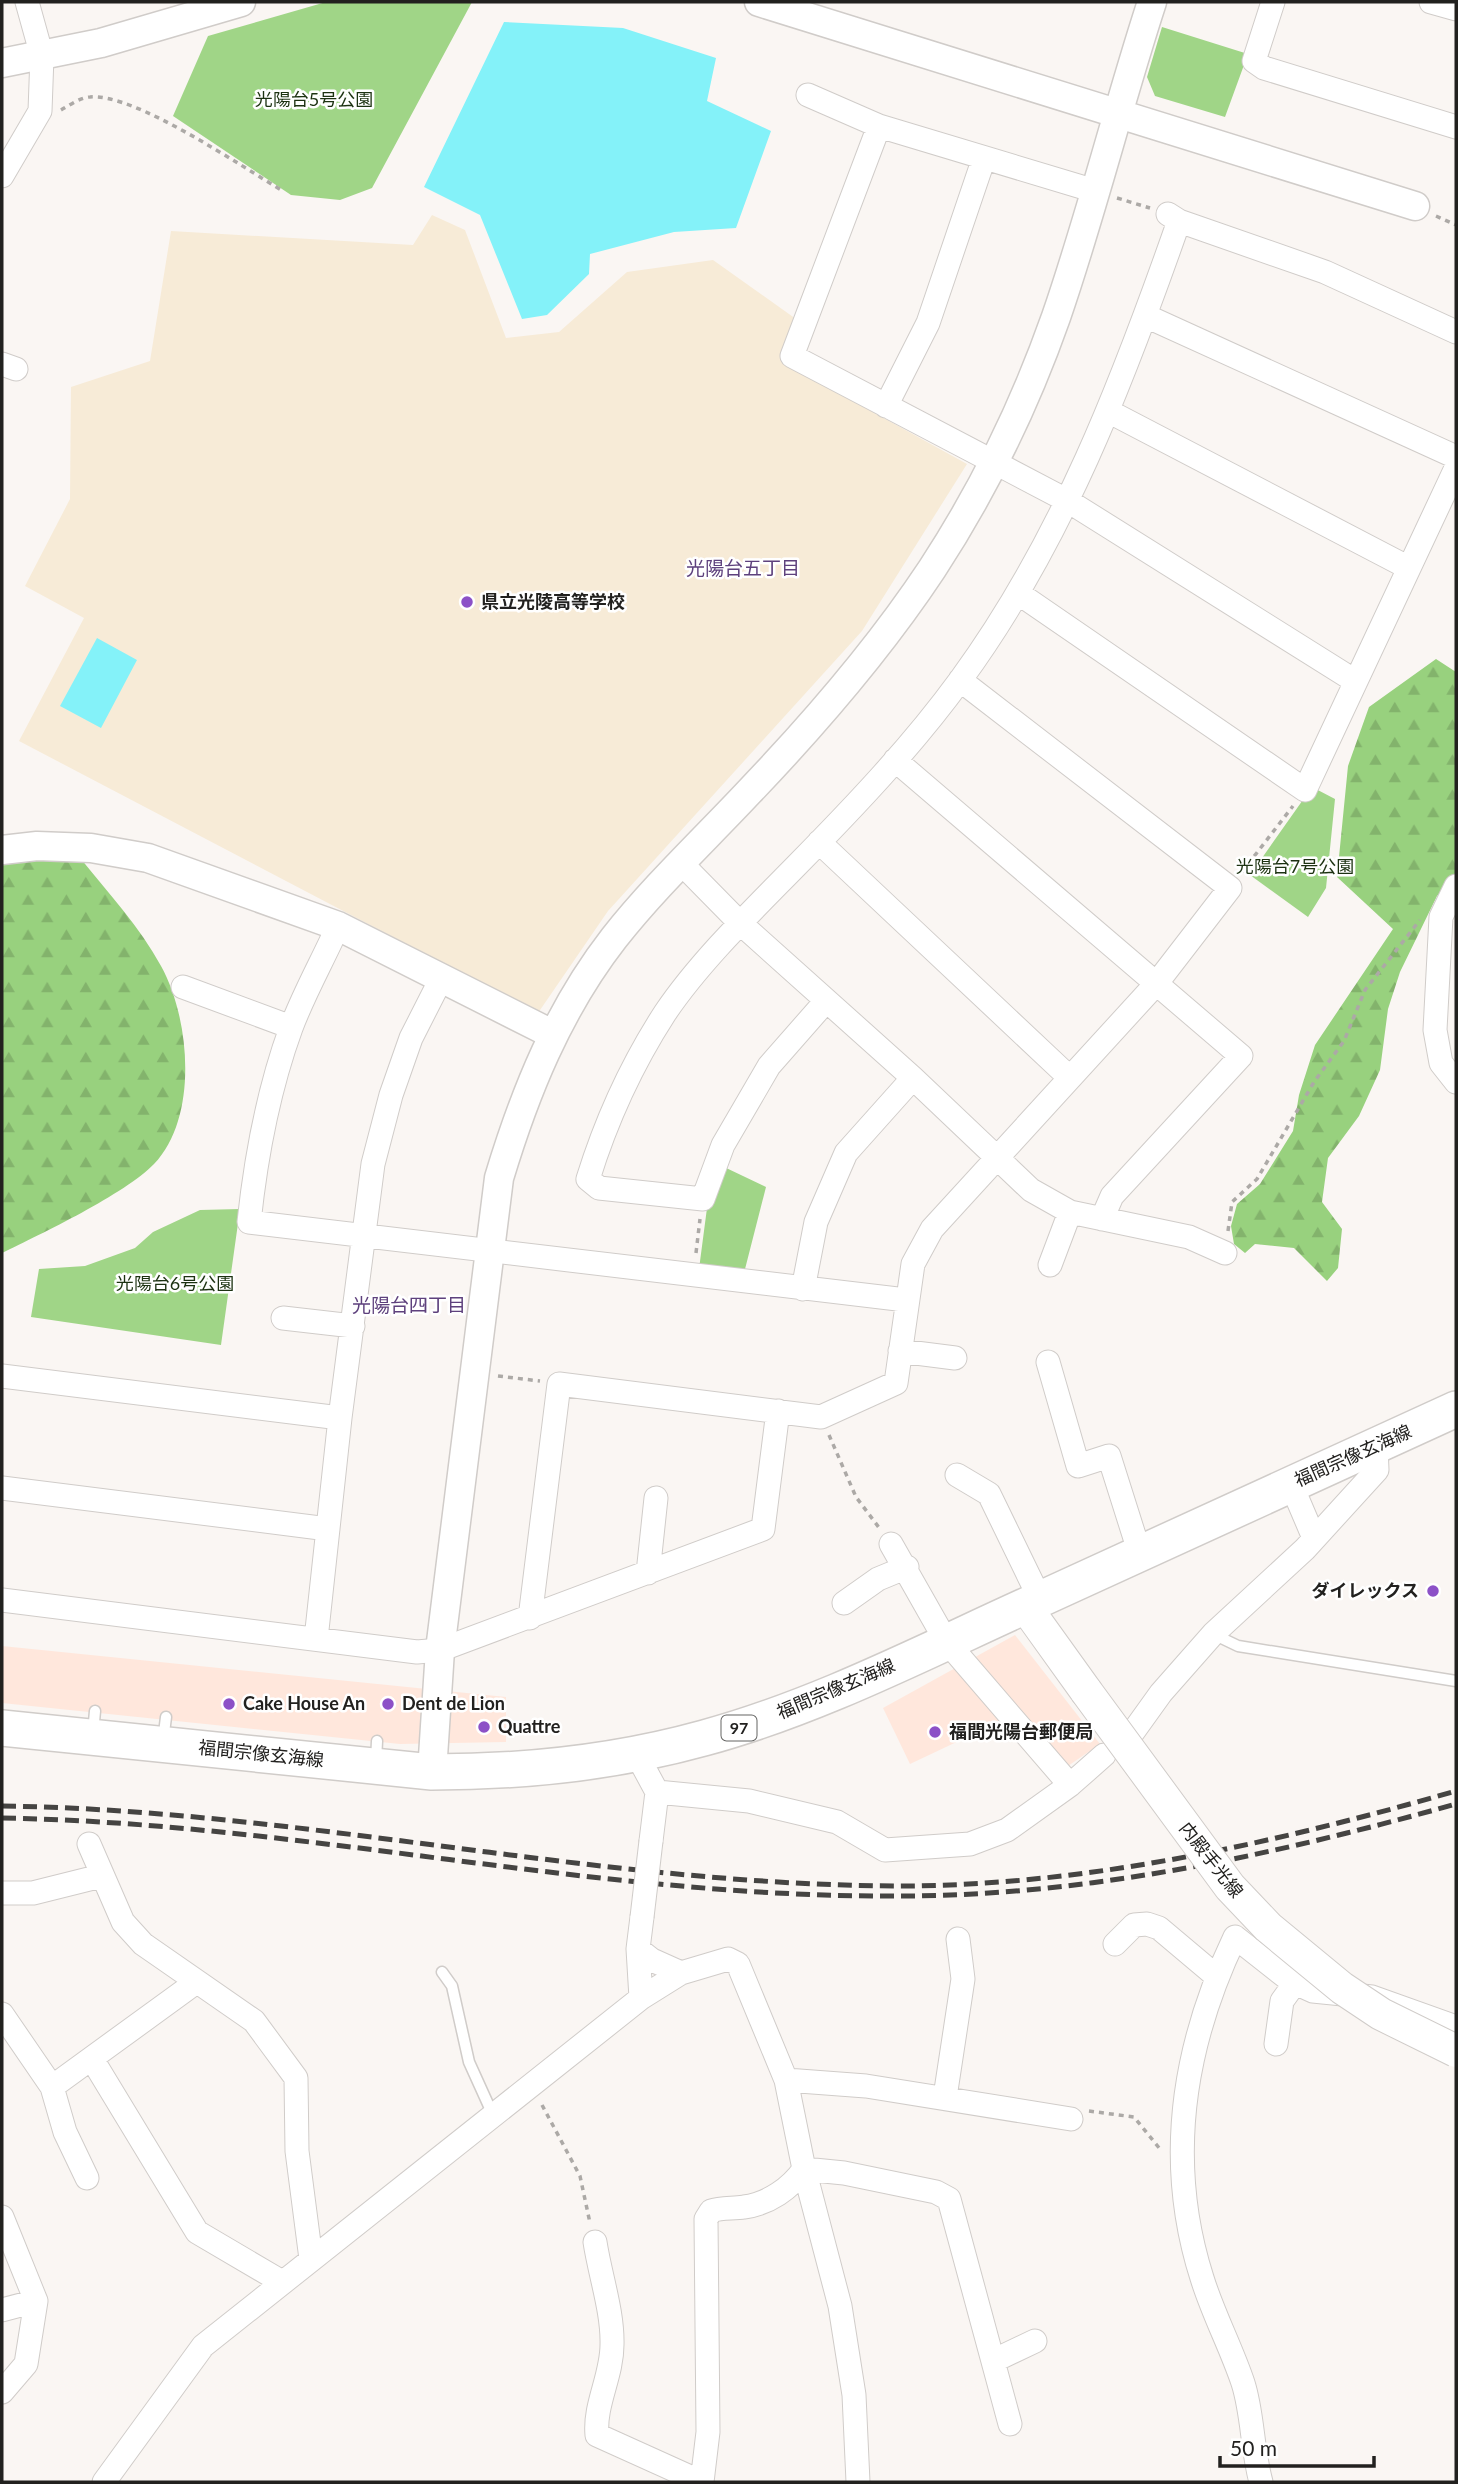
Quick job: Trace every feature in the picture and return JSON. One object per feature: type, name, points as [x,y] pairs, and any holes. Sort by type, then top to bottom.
[{"type":"main road","name":"福間宗像玄海線","points":[[2,1728],[94,1724],[164,1730],[377,1754],[432,1772],[494,1772],[571,1766],[636,1755],[763,1720],[831,1694],[1456,1409]]},
{"type":"main road","name":"内殿手光線","points":[[1033,1602],[1086,1691],[1230,1887],[1268,1927],[1352,1994],[1381,2014],[1456,2051]]},
{"type":"street","points":[[2,176],[40,111],[42,56],[27,2]]},
{"type":"street","points":[[2,62],[42,56],[155,28],[241,2]]},
{"type":"street","points":[[759,2],[1118,111],[1415,206]]},
{"type":"street","points":[[432,1772],[440,1650],[499,1178],[516,1123],[552,1034],[614,938],[842,689],[932,569],[993,462],[1026,394],[1056,317],[1152,2]]},
{"type":"street","points":[[1273,2],[1254,61],[1264,68],[1456,127]]},
{"type":"street","points":[[1431,2],[1456,9]]},
{"type":"street","points":[[808,94],[879,126],[1095,191]]},
{"type":"street","points":[[879,126],[792,356],[1068,501],[1355,681]]},
{"type":"street","points":[[886,406],[928,323],[984,158]]},
{"type":"street","points":[[827,1001],[769,1066],[723,1144],[703,1199],[599,1188],[588,1179],[620,1094],[666,1012],[740,923],[820,842],[895,760],[960,680],[1018,593],[1068,501],[1108,411],[1146,316],[1173,217],[1325,272],[1456,332]]},
{"type":"street","points":[[1146,316],[1456,457]]},
{"type":"street","points":[[1108,411],[1409,568]]},
{"type":"street","points":[[1018,593],[1305,790],[1456,468]]},
{"type":"street","points":[[530,1618],[559,1384],[821,1417],[896,1383],[913,1264],[932,1229],[1156,984],[1230,888],[960,680]]},
{"type":"street","points":[[895,760],[1241,1056],[1112,1196],[1102,1219]]},
{"type":"street","points":[[820,842],[1070,1078]]},
{"type":"street","points":[[2,850],[37,846],[77,848],[148,858],[338,926],[552,1034]]},
{"type":"street","points":[[681,863],[740,923],[1031,1190],[1070,1212],[1189,1237],[1225,1253]]},
{"type":"street","points":[[1456,886],[1441,917],[1435,1030],[1441,1063],[1456,1082]]},
{"type":"street","points":[[338,926],[291,1027],[258,1146],[249,1222],[906,1300]]},
{"type":"street","points":[[317,1639],[340,1418],[373,1164],[391,1095],[411,1038],[441,979]]},
{"type":"street","points":[[183,987],[291,1027]]},
{"type":"street","points":[[803,1289],[816,1222],[846,1153],[913,1079]]},
{"type":"street","points":[[1050,1265],[1070,1212]]},
{"type":"street","points":[[283,1318],[353,1326]]},
{"type":"street","points":[[900,1351],[955,1358]]},
{"type":"street","points":[[1048,1362],[1077,1466],[1108,1456],[1140,1554]]},
{"type":"street","points":[[2,1376],[340,1418]]},
{"type":"street","points":[[2,1600],[417,1652],[440,1650],[763,1530],[778,1411]]},
{"type":"street","points":[[1133,1732],[1161,1693],[1213,1634],[1314,1538],[1377,1470],[1376,1447]]},
{"type":"street","points":[[957,1475],[989,1494],[1033,1602]]},
{"type":"street","points":[[1291,1484],[1314,1538]]},
{"type":"street","points":[[2,1488],[328,1529]]},
{"type":"street","points":[[649,1573],[656,1498]]},
{"type":"street","points":[[891,1544],[907,1567],[946,1641],[1070,1785]]},
{"type":"street","points":[[844,1603],[878,1579],[907,1567]]},
{"type":"street","points":[[636,1755],[657,1792],[638,1949],[641,1998]]},
{"type":"street","points":[[657,1792],[749,1801],[837,1822],[885,1850],[970,1844],[1007,1830],[1070,1785],[1104,1755]]},
{"type":"street","points":[[89,1844],[123,1922],[143,1944],[195,1983],[254,2021],[296,2078],[298,2151],[311,2259]]},
{"type":"street","points":[[2,1893],[33,1893],[101,1876]]},
{"type":"street","points":[[1115,1944],[1134,1925],[1147,1924],[1158,1928],[1216,1976]]},
{"type":"street","points":[[1261,2482],[1244,2385],[1202,2280],[1191,2241],[1183,2162],[1181,2122],[1187,2081],[1216,1976],[1235,1937],[1295,1983],[1313,1992],[1372,1997],[1456,2027]]},
{"type":"street","points":[[945,2097],[963,1979],[958,1939]]},
{"type":"street","points":[[638,1949],[652,1960],[681,1973]]},
{"type":"street","points":[[104,2482],[203,2346],[311,2259],[399,2193],[492,2115],[641,1998],[681,1973],[728,1959],[738,1964],[786,2080],[804,2169],[840,2306],[853,2395],[858,2482]]},
{"type":"street","points":[[52,2087],[195,1983]]},
{"type":"street","points":[[1276,2044],[1282,2001],[1295,1983]]},
{"type":"street","points":[[2,2014],[52,2087],[65,2132],[87,2178]]},
{"type":"street","points":[[92,2059],[197,2232],[282,2282]]},
{"type":"street","points":[[786,2080],[806,2079],[945,2097],[1071,2119]]},
{"type":"street","points":[[804,2169],[857,2176],[936,2192],[949,2199],[1010,2424]]},
{"type":"street","points":[[595,2242],[612,2342],[610,2375],[595,2421],[597,2435],[701,2482],[708,2432],[706,2219],[711,2211],[719,2208],[756,2205],[793,2185],[804,2169]]},
{"type":"street","points":[[2,2217],[36,2301],[26,2364],[2,2392]]},
{"type":"street","points":[[2,2310],[36,2301]]},
{"type":"street","points":[[993,2361],[1035,2341]]},
{"type":"lane","points":[[1213,1634],[1250,1648],[1456,1681]]},
{"type":"lane","points":[[442,1972],[452,1986],[469,2062],[492,2115]]},
{"type":"path","points":[[34,123],[88,96],[107,97],[159,118],[284,191]]},
{"type":"path","points":[[1095,191],[1173,217]]},
{"type":"path","points":[[1230,888],[1305,790]]},
{"type":"path","points":[[1225,1253],[1232,1202],[1257,1179],[1314,1082],[1344,1041],[1365,990],[1422,918]]},
{"type":"path","points":[[694,1262],[703,1199]]},
{"type":"path","points":[[493,1375],[559,1384]]},
{"type":"path","points":[[821,1417],[856,1497],[891,1544]]},
{"type":"path","points":[[531,2084],[580,2176],[595,2242]]},
{"type":"path","points":[[1071,2119],[1087,2111],[1134,2117],[1166,2157],[1183,2162]]},
{"type":"shaded area","name":"県立光陵高等学校","points":[[432,215],[465,230],[506,338],[559,332],[627,272],[713,260],[796,319],[782,362],[967,464],[862,631],[608,911],[538,1013],[19,741],[84,618],[25,586],[70,499],[71,387],[150,361],[171,231],[413,245]]},
{"type":"shaded area","points":[[1015,1635],[1100,1744],[1065,1768],[1018,1713],[910,1764],[883,1708]]},
{"type":"shaded area","points":[[2,1646],[506,1697],[506,1742],[400,1744],[2,1703]]},
{"type":"green space","name":"光陽台5号公園","points":[[326,2],[472,2],[372,188],[340,200],[291,195],[173,116],[208,36]]},
{"type":"green space","points":[[1162,27],[1248,54],[1225,117],[1155,96],[1147,77]]},
{"type":"green space","points":[[1436,659],[1456,672],[1456,877],[1437,896],[1400,972],[1388,1009],[1380,1070],[1359,1116],[1328,1158],[1322,1202],[1342,1229],[1338,1268],[1327,1281],[1294,1248],[1255,1244],[1245,1253],[1234,1244],[1231,1226],[1237,1204],[1260,1184],[1293,1131],[1299,1095],[1315,1045],[1393,929],[1337,877],[1348,766],[1369,707]]},
{"type":"green space","name":"光陽台7号公園","points":[[1312,787],[1335,799],[1326,888],[1308,917],[1250,875]]},
{"type":"green space","points":[[28,859],[81,859],[144,938],[161,966],[178,1012],[183,1039],[184,1094],[178,1121],[168,1144],[154,1164],[141,1176],[82,1213],[2,1253],[2,863]]},
{"type":"green space","points":[[722,1166],[766,1187],[744,1273],[699,1269],[707,1208]]},
{"type":"green space","name":"光陽台6号公園","points":[[240,1209],[221,1345],[31,1317],[39,1269],[85,1266],[135,1248],[153,1232],[200,1210]]},
{"type":"water","points":[[504,22],[623,28],[716,58],[707,101],[771,131],[736,228],[674,232],[590,254],[589,274],[547,315],[522,319],[480,215],[424,187]]},
{"type":"water","points":[[97,638],[137,660],[101,728],[60,706]]},
{"type":"railway","points":[[2,1806],[226,1820],[673,1874],[898,1886],[969,1884],[1110,1870],[1250,1844],[1456,1791]]},
{"type":"railway","points":[[2,1818],[114,1823],[226,1833],[673,1885],[785,1893],[898,1896],[1040,1889],[1180,1869],[1319,1840],[1456,1804]]},
{"type":"place","name":"県立光陵高等学校","points":[[467,602]]},
{"type":"place","name":"ダイレックス","points":[[1433,1591]]},
{"type":"place","name":"Cake House An","points":[[229,1704]]},
{"type":"place","name":"Dent de Lion","points":[[388,1704]]},
{"type":"place","name":"Quattre","points":[[484,1727]]},
{"type":"place","name":"福間光陽台郵便局","points":[[935,1732]]},
{"type":"district","name":"光陽台五丁目","points":[[743,568]]},
{"type":"district","name":"光陽台四丁目","points":[[409,1305]]}]
